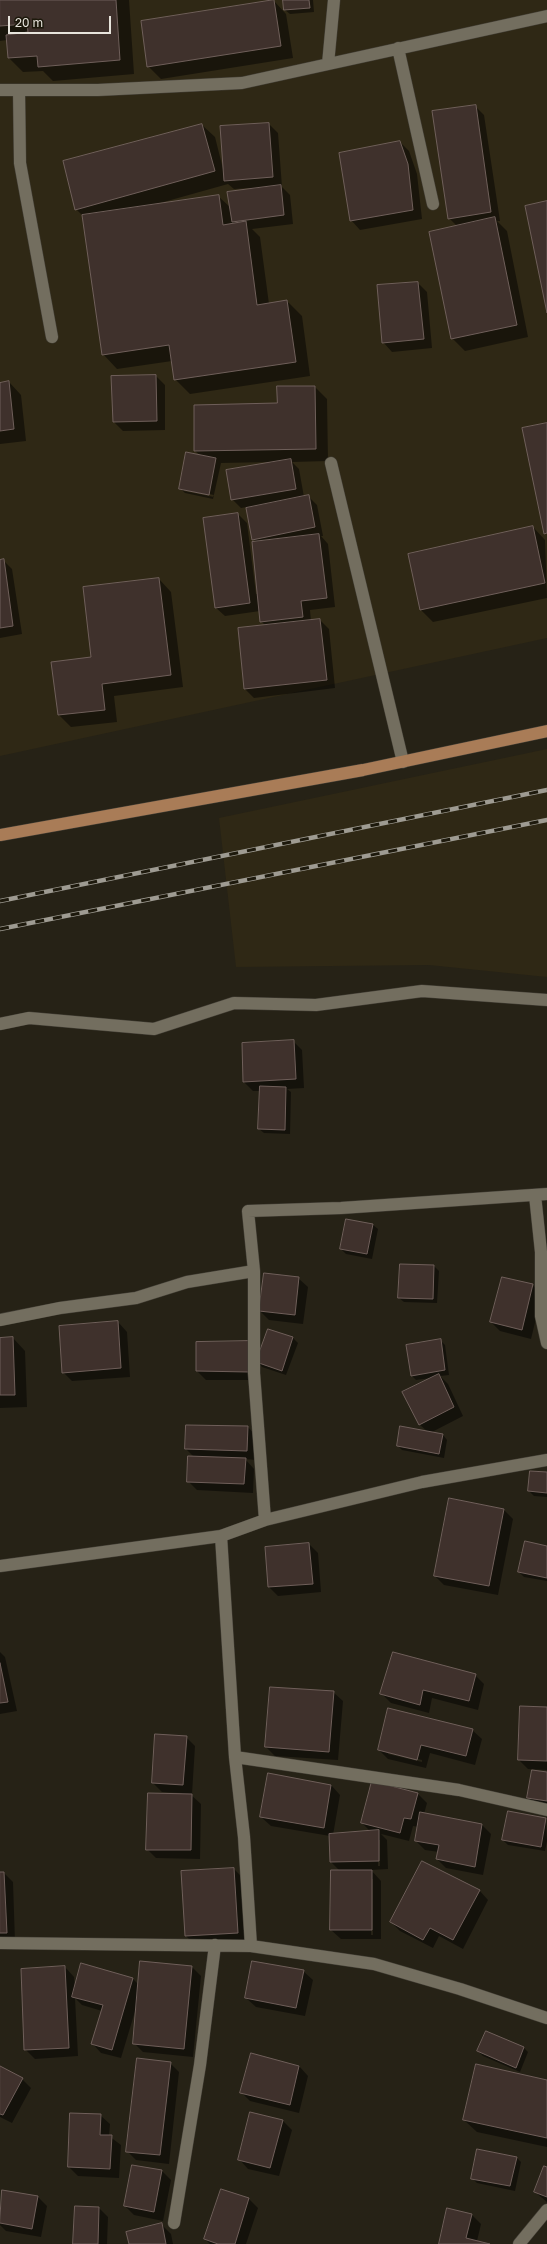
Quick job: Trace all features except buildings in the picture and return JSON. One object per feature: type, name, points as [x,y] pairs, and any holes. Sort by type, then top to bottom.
[{"type":"main road","points":[[0,835],[403,762],[547,731]]},
{"type":"street","points":[[328,64],[334,0]]},
{"type":"street","points":[[0,90],[98,90],[242,83],[547,16]]},
{"type":"street","points":[[398,48],[433,204]]},
{"type":"street","points":[[19,90],[20,163],[52,337]]},
{"type":"street","points":[[331,463],[403,762]]},
{"type":"street","points":[[0,1024],[29,1018],[154,1029],[234,1003],[316,1005],[422,991],[547,1000]]},
{"type":"street","points":[[265,1520],[254,1374],[254,1271],[248,1211],[341,1208],[541,1194],[541,1316],[547,1343]]},
{"type":"street","points":[[0,1320],[60,1308],[136,1298],[187,1282],[254,1271]]},
{"type":"street","points":[[0,1566],[221,1536],[265,1520],[422,1482],[547,1460]]},
{"type":"street","points":[[221,1536],[235,1757],[244,1837],[251,1946]]},
{"type":"street","points":[[235,1757],[460,1790],[547,1810]]},
{"type":"street","points":[[0,1943],[251,1946],[374,1964],[460,1989],[547,2018]]},
{"type":"street","points":[[174,2223],[200,2066],[215,1945]]},
{"type":"street","points":[[519,2244],[547,2210]]},
{"type":"shaded area","points":[[0,0],[547,0],[547,638],[0,756]]},
{"type":"shaded area","points":[[547,749],[547,977],[429,965],[236,967],[219,818]]},
{"type":"railway","points":[[0,901],[547,790]]},
{"type":"railway","points":[[0,929],[547,820]]}]
